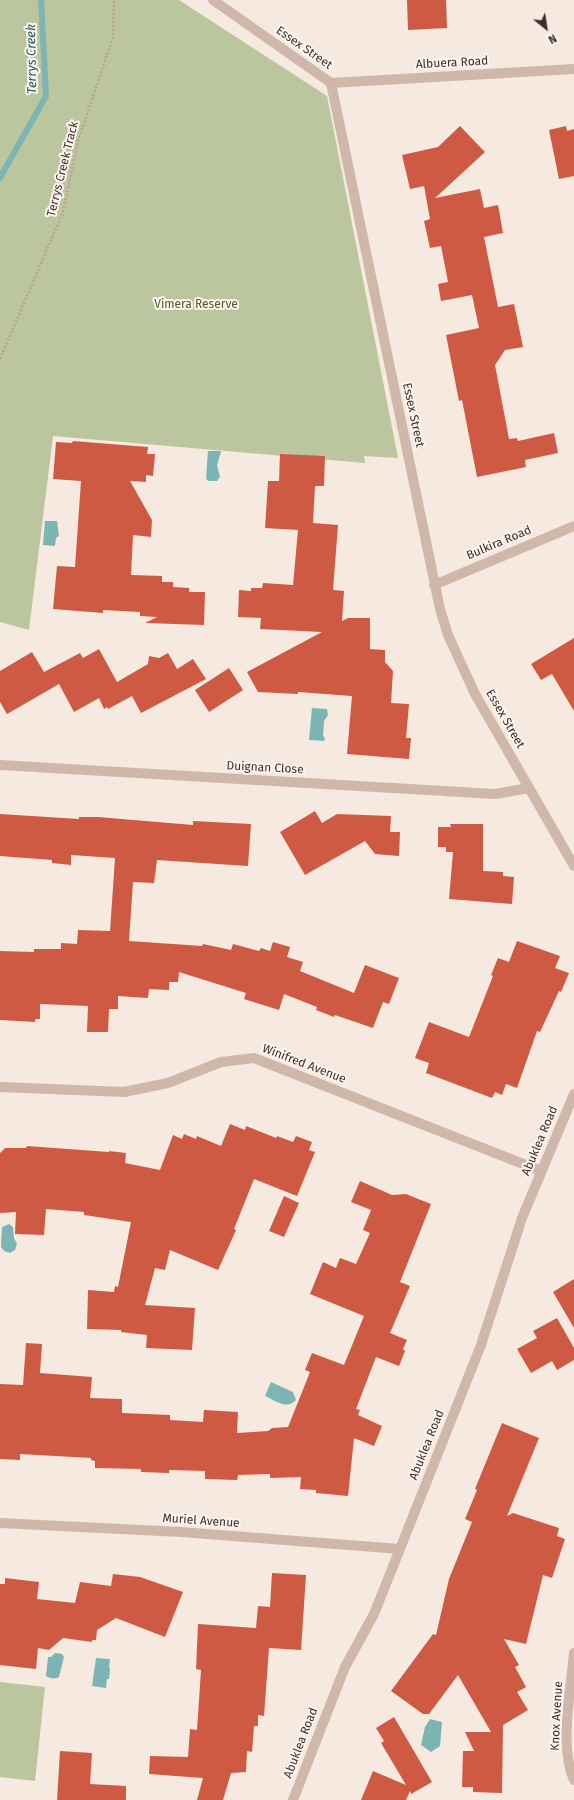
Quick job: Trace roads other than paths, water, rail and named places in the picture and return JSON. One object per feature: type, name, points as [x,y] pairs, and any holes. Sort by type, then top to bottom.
[{"type":"street","name":"Essex Street","points":[[213,0],[331,83],[434,585],[448,635],[475,694],[574,866]]},
{"type":"street","name":"Albuera Road","points":[[331,83],[574,69]]},
{"type":"street","name":"Bulkira Road","points":[[434,585],[574,526]]},
{"type":"street","name":"Duignan Close","points":[[0,765],[495,794],[529,788]]},
{"type":"street","name":"Winifred Avenue","points":[[0,1087],[124,1092],[168,1082],[221,1062],[254,1058],[541,1171]]},
{"type":"street","name":"Abuklea Road","points":[[293,1800],[345,1667],[374,1614],[400,1549],[481,1345],[522,1218],[574,1094]]},
{"type":"street","name":"Muriel Avenue","points":[[0,1523],[181,1532],[400,1549]]},
{"type":"street","name":"Knox Avenue","points":[[574,1653],[566,1746],[569,1769],[574,1780]]},
{"type":"water","points":[[208,451],[221,452],[217,465],[220,477],[217,481],[209,481],[206,479]]},
{"type":"water","points":[[45,521],[57,521],[59,536],[56,538],[55,546],[43,545]]},
{"type":"water","points":[[312,708],[327,709],[328,715],[324,721],[324,741],[309,740]]},
{"type":"water","points":[[9,1224],[13,1227],[14,1238],[17,1244],[15,1250],[10,1253],[4,1251],[1,1247],[2,1227]]},
{"type":"water","points":[[271,1382],[293,1392],[296,1400],[293,1403],[281,1404],[265,1396]]},
{"type":"water","points":[[55,1653],[62,1654],[64,1657],[59,1677],[51,1678],[46,1676],[48,1657],[51,1657]]},
{"type":"water","points":[[96,1658],[110,1659],[109,1679],[107,1679],[106,1688],[92,1686]]},
{"type":"water","points":[[430,1719],[442,1722],[440,1746],[431,1752],[421,1745],[425,1727]]},
{"type":"waterway","name":"Terrys Creek","points":[[0,178],[46,96],[41,0]]},
{"type":"park label","name":"Vimera Reserve","points":[[196,305]]}]
